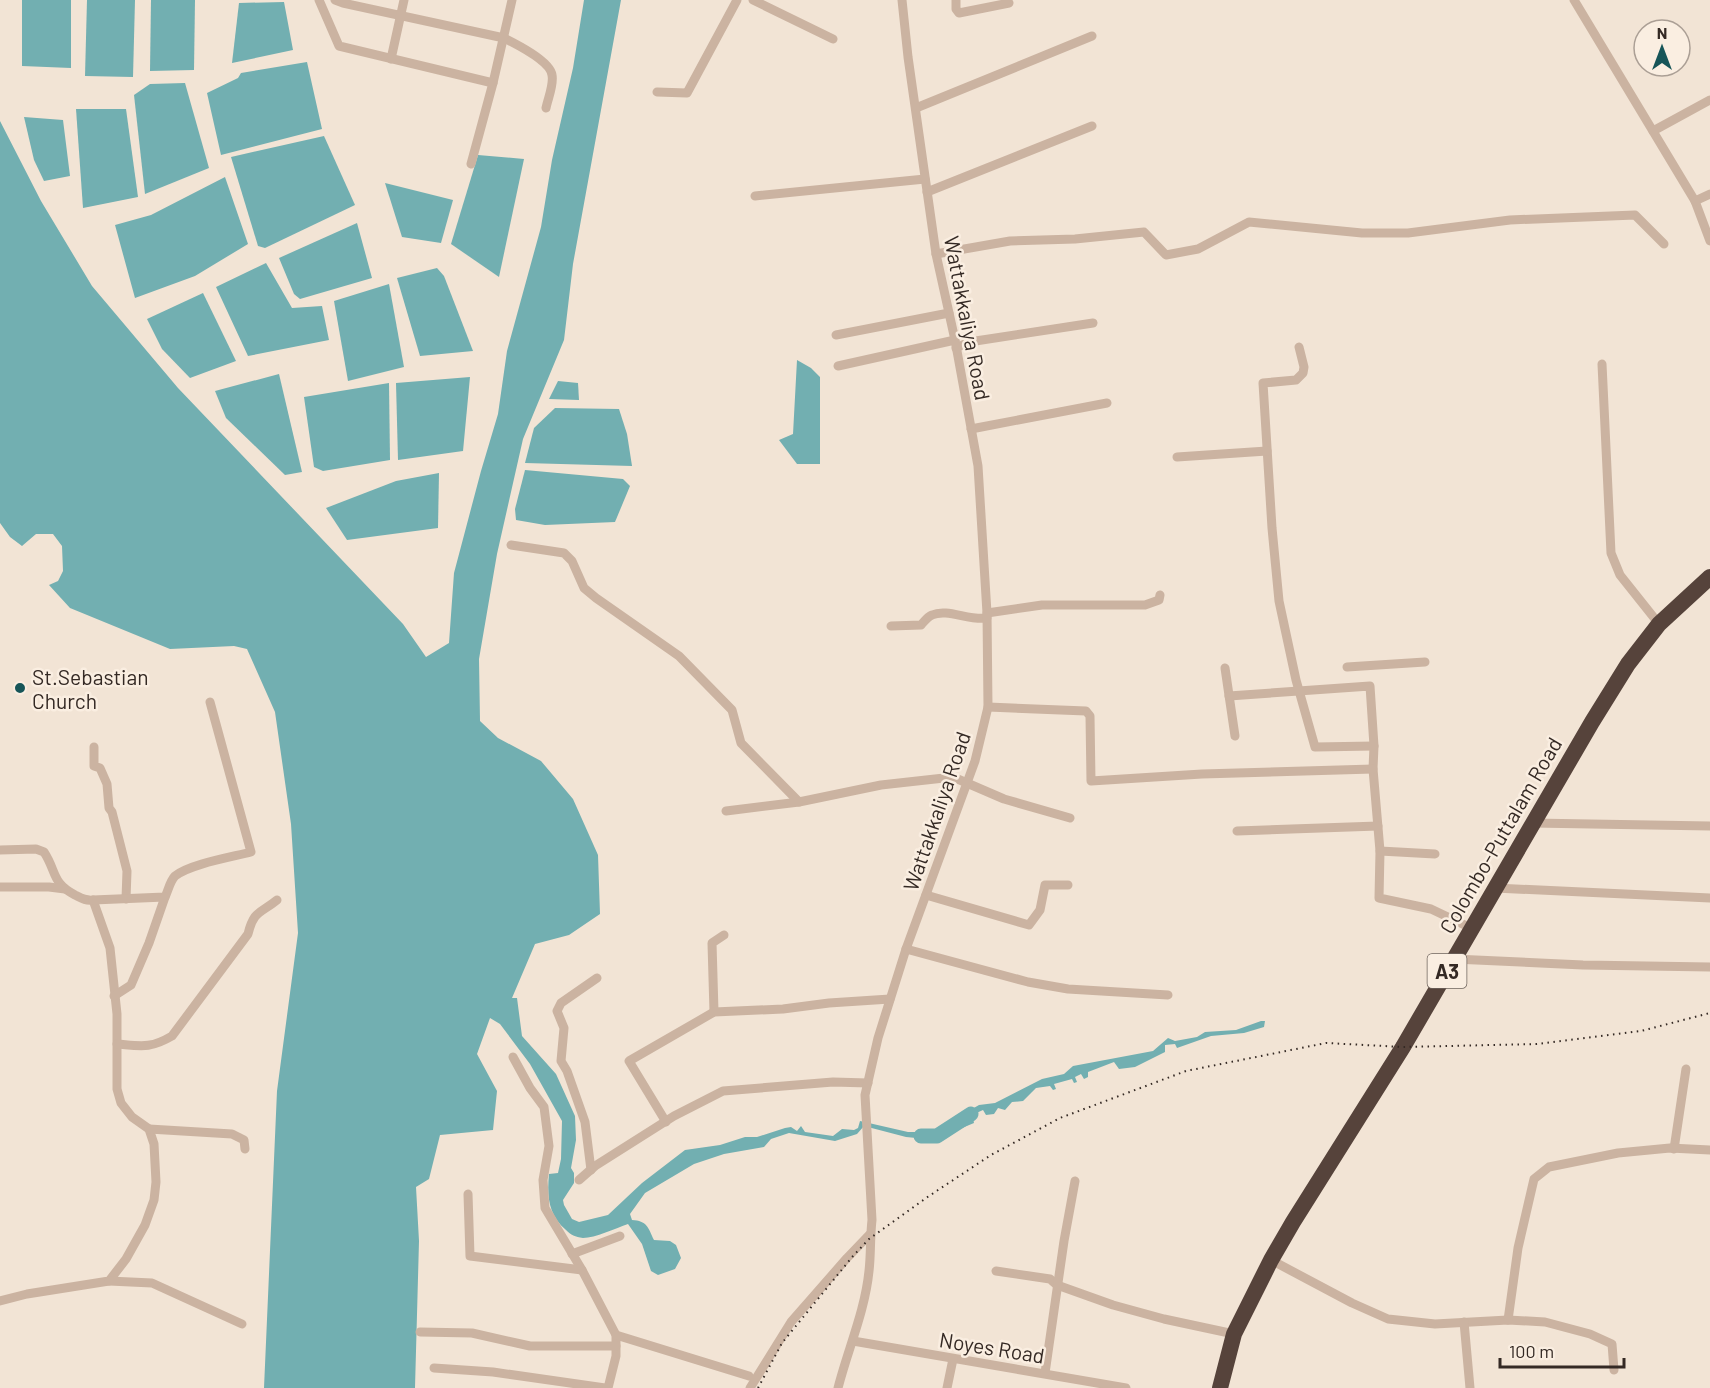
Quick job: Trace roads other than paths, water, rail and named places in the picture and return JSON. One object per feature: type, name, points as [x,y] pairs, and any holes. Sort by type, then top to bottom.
[{"type":"highway","name":"Colombo-Puttalam Road","points":[[1220,1388],[1234,1334],[1271,1260],[1403,1047],[1628,664],[1659,624],[1710,577]]},
{"type":"street","points":[[319,0],[339,46],[493,83]]},
{"type":"street","points":[[335,0],[504,38],[520,46],[550,69],[553,78],[546,108]]},
{"type":"street","points":[[391,59],[404,0]]},
{"type":"street","points":[[471,164],[512,0]]},
{"type":"street","points":[[657,92],[687,93],[737,0]]},
{"type":"street","points":[[753,0],[833,39]]},
{"type":"street","name":"Wattakkaliya Road","points":[[838,1388],[853,1341],[870,1269],[872,1220],[866,1111],[868,1083],[890,999],[975,761],[988,707],[987,616],[978,466],[956,344],[936,254],[902,0]]},
{"type":"street","points":[[956,0],[956,9],[959,13],[1009,3]]},
{"type":"street","points":[[1574,0],[1695,201],[1710,242]]},
{"type":"street","points":[[915,108],[1092,36]]},
{"type":"street","points":[[1653,131],[1710,100]]},
{"type":"street","points":[[927,192],[1092,126]]},
{"type":"street","points":[[755,196],[925,179]]},
{"type":"street","points":[[1695,201],[1710,194]]},
{"type":"street","points":[[936,254],[1010,241],[1075,239],[1144,232],[1166,255],[1198,249],[1250,222],[1362,233],[1408,233],[1510,220],[1635,215],[1664,244]]},
{"type":"street","points":[[836,334],[949,313]]},
{"type":"street","points":[[838,366],[956,344],[1093,323]]},
{"type":"street","points":[[1299,347],[1304,367],[1303,373],[1296,380],[1263,383],[1279,601],[1315,747],[1374,746]]},
{"type":"street","points":[[1602,364],[1611,553],[1620,574],[1659,624]]},
{"type":"street","points":[[971,429],[1107,403]]},
{"type":"street","points":[[1177,457],[1267,451]]},
{"type":"street","points":[[511,546],[564,553],[572,561],[584,588],[679,656],[732,710],[741,743],[799,802]]},
{"type":"street","points":[[891,626],[921,625],[933,614],[945,612],[981,619],[1042,604],[1145,605],[1159,600],[1160,595]]},
{"type":"street","points":[[1347,667],[1425,662]]},
{"type":"street","points":[[1368,666],[1380,851],[1379,898],[1431,909],[1471,928]]},
{"type":"street","points":[[1226,668],[1235,736]]},
{"type":"street","points":[[1229,696],[1370,686]]},
{"type":"street","points":[[114,996],[130,985],[174,877],[207,863],[251,852],[210,702]]},
{"type":"street","points":[[988,707],[1086,711],[1090,716],[1091,782],[1202,774],[1373,769]]},
{"type":"street","points":[[94,747],[94,766],[100,768],[107,784],[109,808],[112,812],[127,872],[126,899]]},
{"type":"street","points":[[726,811],[799,802],[881,784],[953,777],[1004,799],[1070,818]]},
{"type":"street","points":[[1532,824],[1710,826]]},
{"type":"street","points":[[1237,831],[1378,826]]},
{"type":"street","points":[[0,849],[36,849],[44,852],[54,875],[64,889]]},
{"type":"street","points":[[1380,851],[1435,854]]},
{"type":"street","points":[[926,895],[1029,925],[1041,910],[1045,885],[1068,885]]},
{"type":"street","points":[[0,887],[64,889],[86,901],[165,897]]},
{"type":"street","points":[[1495,888],[1710,898]]},
{"type":"street","points":[[93,900],[110,948],[117,1014],[117,1089],[121,1103],[132,1117],[149,1129],[232,1134],[244,1140],[245,1149]]},
{"type":"street","points":[[117,1044],[148,1046],[172,1036],[248,934],[252,920],[260,910],[269,907],[277,900]]},
{"type":"street","points":[[714,1012],[712,943],[724,935]]},
{"type":"street","points":[[906,949],[1019,980],[1068,989],[1168,995]]},
{"type":"street","points":[[1454,958],[1583,965],[1710,967]]},
{"type":"street","points":[[593,1168],[585,1122],[567,1071],[561,1061],[564,1028],[557,1011],[561,1002],[597,978]]},
{"type":"street","points":[[666,1122],[629,1061],[714,1012],[783,1009],[829,1002],[890,999]]},
{"type":"street","points":[[434,1368],[493,1372],[606,1388],[616,1356],[616,1335],[582,1270],[545,1208],[543,1180],[549,1146],[544,1107],[530,1088],[513,1057]]},
{"type":"street","points":[[1674,1149],[1686,1069]]},
{"type":"street","points":[[579,1180],[593,1168],[666,1122],[723,1091],[833,1082],[868,1083]]},
{"type":"street","points":[[109,1281],[126,1258],[140,1233],[154,1200],[156,1182],[154,1144],[149,1129]]},
{"type":"street","points":[[1508,1320],[1518,1248],[1534,1179],[1549,1167],[1618,1153],[1670,1148],[1710,1150]]},
{"type":"street","points":[[1045,1373],[1075,1181]]},
{"type":"street","points":[[468,1194],[470,1256],[582,1270]]},
{"type":"street","points":[[750,1388],[791,1322],[870,1234]]},
{"type":"street","points":[[572,1254],[620,1236]]},
{"type":"street","points":[[1271,1260],[1352,1304],[1388,1319],[1435,1324],[1508,1320],[1545,1322],[1590,1334],[1612,1344],[1614,1370]]},
{"type":"street","points":[[996,1271],[1050,1279],[1058,1286],[1113,1305],[1234,1334]]},
{"type":"street","points":[[0,1301],[27,1294],[109,1281],[152,1283],[242,1324]]},
{"type":"street","points":[[1464,1322],[1470,1388]]},
{"type":"street","points":[[420,1332],[472,1333],[530,1346],[616,1346]]},
{"type":"street","points":[[616,1335],[749,1376]]},
{"type":"street","name":"Noyes Road","points":[[853,1341],[1126,1388]]},
{"type":"street","points":[[947,1388],[953,1359]]},
{"type":"water","points":[[22,0],[71,0],[71,68],[22,66]]},
{"type":"water","points":[[87,0],[135,0],[133,77],[85,76]]},
{"type":"water","points":[[151,0],[195,0],[194,70],[150,71]]},
{"type":"water","points":[[584,0],[621,0],[573,264],[564,340],[523,439],[497,554],[479,659],[480,721],[498,738],[541,761],[573,799],[598,855],[600,914],[569,935],[535,944],[512,998],[517,998],[522,1036],[556,1074],[575,1116],[576,1140],[571,1168],[574,1173],[574,1183],[563,1200],[572,1219],[579,1222],[608,1215],[642,1183],[685,1150],[720,1145],[745,1137],[757,1137],[785,1128],[791,1127],[797,1131],[801,1126],[805,1132],[833,1136],[842,1129],[858,1128],[860,1121],[908,1132],[932,1132],[979,1105],[995,1103],[1042,1079],[1064,1074],[1073,1066],[1153,1051],[1168,1038],[1175,1041],[1197,1037],[1205,1032],[1236,1030],[1261,1021],[1265,1021],[1264,1027],[1244,1033],[1211,1036],[1177,1048],[1175,1044],[1165,1045],[1165,1052],[1135,1067],[1119,1069],[1114,1062],[1088,1072],[1088,1077],[1084,1079],[1081,1074],[1075,1077],[1077,1082],[1074,1083],[1072,1079],[1054,1084],[1056,1089],[1053,1090],[1050,1086],[1036,1088],[1023,1101],[1012,1102],[1005,1110],[998,1108],[994,1114],[986,1115],[983,1110],[972,1115],[974,1123],[962,1128],[948,1124],[937,1140],[906,1137],[864,1126],[857,1134],[835,1141],[789,1133],[771,1139],[764,1147],[724,1154],[694,1164],[645,1193],[630,1214],[632,1220],[646,1226],[654,1240],[670,1241],[676,1245],[681,1258],[675,1269],[658,1275],[651,1271],[642,1244],[628,1224],[599,1235],[583,1238],[570,1233],[555,1218],[550,1205],[548,1182],[549,1174],[558,1173],[561,1159],[562,1121],[530,1064],[500,1024],[490,1018],[477,1054],[497,1091],[493,1130],[440,1135],[429,1179],[416,1187],[419,1241],[415,1388],[264,1388],[277,1091],[298,933],[291,824],[275,712],[247,649],[234,646],[170,649],[70,608],[49,585],[58,581],[63,571],[62,546],[53,534],[36,534],[22,546],[10,537],[0,523],[0,121],[41,201],[92,286],[178,388],[403,624],[426,657],[449,643],[454,573],[498,414],[507,351],[541,227],[552,160],[573,68]]},
{"type":"water","points":[[284,2],[293,50],[232,63],[239,3]]},
{"type":"water","points":[[307,62],[322,129],[221,155],[207,93],[238,78],[241,73]]},
{"type":"water","points":[[185,83],[209,168],[145,194],[134,95],[150,84]]},
{"type":"water","points":[[76,109],[126,109],[138,197],[83,208]]},
{"type":"water","points":[[24,117],[63,120],[70,176],[44,181],[34,160]]},
{"type":"water","points":[[324,136],[355,205],[265,248],[258,246],[231,157]]},
{"type":"water","points":[[478,155],[524,159],[499,277],[451,244]]},
{"type":"water","points":[[225,177],[248,244],[195,276],[135,298],[115,225],[151,215]]},
{"type":"water","points":[[385,183],[453,200],[441,243],[402,237]]},
{"type":"water","points":[[357,223],[372,278],[300,299],[294,294],[279,258]]},
{"type":"water","points":[[266,263],[292,308],[322,306],[329,340],[248,356],[216,287]]},
{"type":"water","points":[[437,268],[444,276],[473,351],[420,356],[397,278]]},
{"type":"water","points":[[389,284],[404,367],[348,381],[334,301]]},
{"type":"water","points":[[203,293],[236,361],[190,378],[162,349],[147,319]]},
{"type":"water","points":[[797,360],[811,368],[820,377],[820,464],[797,464],[779,440],[793,434]]},
{"type":"water","points":[[279,374],[302,472],[285,475],[226,418],[215,391]]},
{"type":"water","points":[[470,377],[463,451],[398,460],[396,383]]},
{"type":"water","points":[[558,381],[578,383],[579,400],[549,399]]},
{"type":"water","points":[[389,383],[390,460],[323,471],[314,467],[304,397]]},
{"type":"water","points":[[555,408],[619,409],[627,434],[632,466],[525,463],[534,428]]},
{"type":"water","points":[[525,470],[623,479],[630,486],[615,522],[545,525],[516,520],[515,509]]},
{"type":"water","points":[[439,473],[438,528],[347,540],[326,508],[396,481]]},
{"type":"waterway","points":[[921,1136],[937,1136],[971,1114]]},
{"type":"railway","points":[[758,1388],[782,1343],[869,1239],[991,1155],[1060,1118],[1186,1071],[1326,1043],[1403,1047],[1537,1044],[1641,1031],[1710,1013]]},
{"type":"place","name":"St.Sebastian Church","points":[[20,688]]}]
